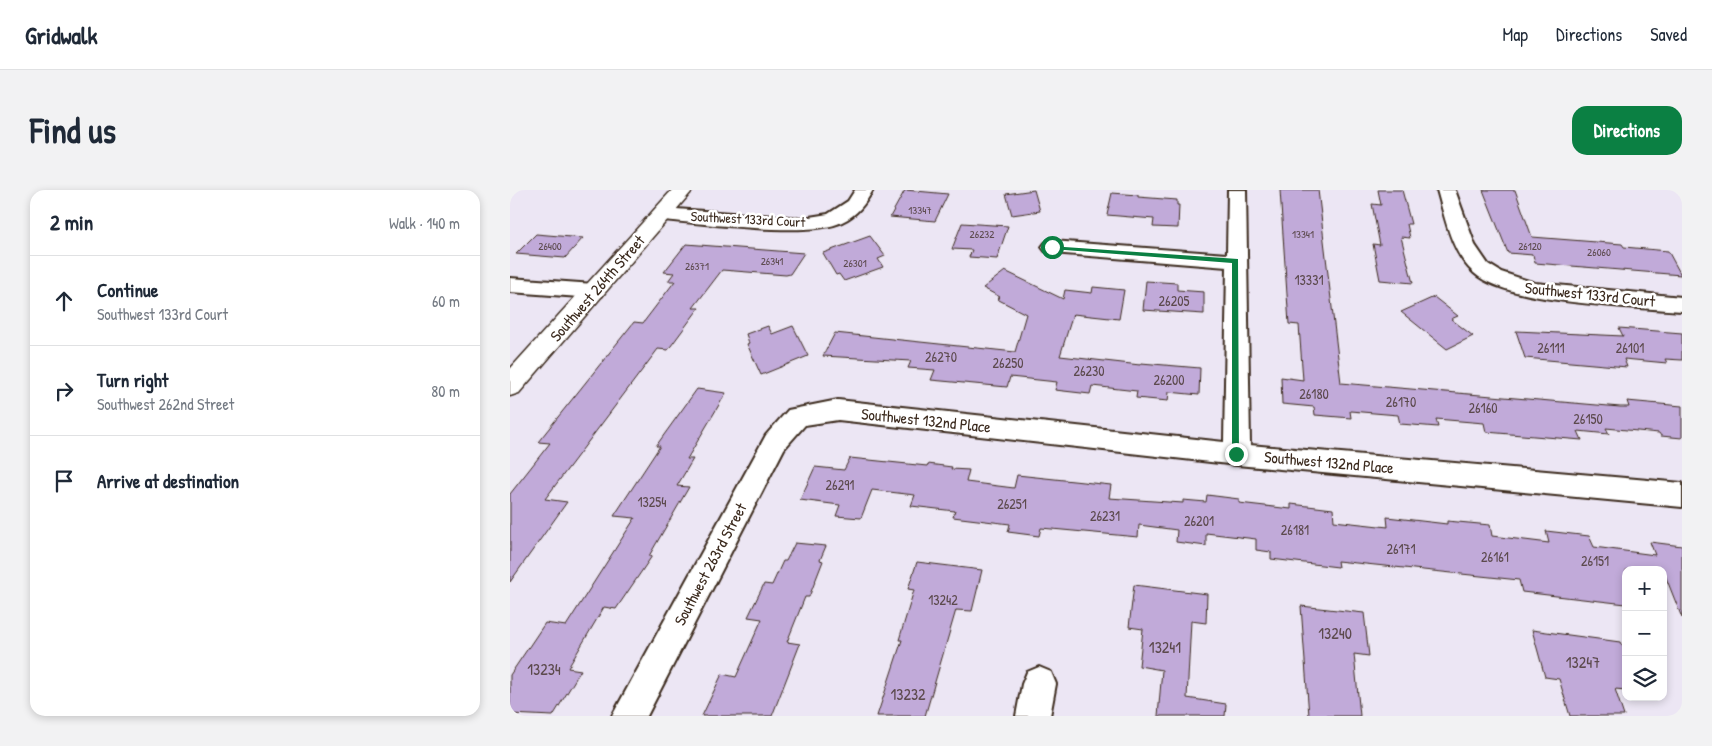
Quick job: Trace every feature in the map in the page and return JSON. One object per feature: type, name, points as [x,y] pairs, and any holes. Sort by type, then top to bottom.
[{"type":"street","name":"Southwest 264th Street","points":[[510,386],[683,190]]},
{"type":"street","name":"Southwest 133rd Court","points":[[662,214],[803,224],[834,219],[855,205],[864,190]]},
{"type":"street","points":[[1236,454],[1235,261],[1237,190]]},
{"type":"street","name":"Southwest 133rd Court","points":[[1446,190],[1468,253],[1476,266],[1499,280],[1535,290],[1682,304]]},
{"type":"street","points":[[1052,247],[1235,261]]},
{"type":"street","points":[[510,285],[594,291]]},
{"type":"street","name":"Southwest 132nd Place","points":[[797,417],[838,410],[1236,454],[1682,494]]},
{"type":"street","name":"Southwest 263rd Street","points":[[629,716],[775,442],[797,417]]},
{"type":"street","points":[[1033,716],[1039,684]]},
{"type":"building","points":[[905,190],[948,194],[935,221],[890,217]]},
{"type":"building","points":[[1034,190],[1040,211],[1012,215],[1006,194]]},
{"type":"building","points":[[1280,190],[1318,190],[1341,383],[1620,407],[1629,407],[1627,401],[1682,406],[1682,438],[1661,436],[1659,433],[1606,428],[1609,434],[1578,431],[1582,440],[1486,432],[1484,423],[1436,419],[1438,427],[1400,424],[1398,415],[1350,411],[1351,418],[1315,415],[1314,407],[1282,404],[1281,377],[1303,380],[1299,325],[1289,324]]},
{"type":"building","points":[[1378,190],[1402,190],[1411,224],[1407,224],[1410,238],[1401,237],[1413,283],[1380,280],[1373,244],[1380,245],[1372,204],[1381,205]]},
{"type":"building","points":[[1483,190],[1515,190],[1532,237],[1622,244],[1624,247],[1668,251],[1681,275],[1535,263],[1533,255],[1508,253]]},
{"type":"building","points":[[1112,193],[1177,200],[1177,205],[1179,205],[1178,228],[1153,227],[1154,219],[1107,215]]},
{"type":"building","points":[[962,223],[1008,226],[997,259],[969,257],[972,250],[952,249]]},
{"type":"building","points":[[536,234],[583,238],[565,258],[516,254]]},
{"type":"building","points":[[870,236],[885,256],[878,259],[883,267],[844,281],[839,274],[836,275],[823,253]]},
{"type":"building","points":[[686,244],[804,253],[790,274],[786,275],[722,270],[693,308],[699,308],[668,350],[658,349],[545,499],[567,502],[510,582],[510,494],[550,443],[538,442],[634,322],[643,323],[675,281],[668,281],[674,273],[664,272]]},
{"type":"building","points":[[1005,271],[1063,299],[1065,290],[1092,293],[1093,287],[1124,290],[1119,319],[1073,314],[1060,356],[1140,365],[1141,363],[1200,368],[1199,395],[1169,392],[1168,401],[1136,398],[1137,391],[1092,386],[1090,394],[1055,390],[1057,382],[1010,377],[1007,387],[931,380],[935,370],[908,368],[911,361],[823,356],[835,333],[1015,352],[1026,314],[997,299],[1000,297],[983,288]]},
{"type":"building","points":[[1146,281],[1177,283],[1177,290],[1204,292],[1204,314],[1143,310]]},
{"type":"building","points":[[1434,297],[1458,316],[1451,319],[1473,336],[1447,349],[1401,312]]},
{"type":"building","points":[[768,326],[772,334],[793,326],[808,356],[761,375],[747,344],[749,343],[746,334]]},
{"type":"building","points":[[1619,328],[1682,333],[1682,360],[1665,359],[1667,363],[1624,359],[1627,367],[1525,358],[1516,331],[1623,336]]},
{"type":"building","points":[[697,389],[726,393],[687,459],[693,459],[677,486],[689,487],[649,556],[652,556],[616,609],[604,607],[568,668],[581,670],[553,716],[510,714],[510,675],[545,623],[566,626],[635,518],[614,516],[660,446],[656,446]]},
{"type":"building","points":[[850,458],[927,466],[928,464],[952,467],[951,469],[969,470],[966,482],[1014,488],[1017,475],[1111,485],[1109,498],[1183,503],[1183,500],[1206,502],[1207,495],[1239,499],[1239,503],[1291,509],[1291,504],[1333,509],[1334,521],[1388,527],[1387,517],[1447,524],[1447,521],[1490,525],[1492,536],[1549,543],[1546,531],[1589,536],[1594,547],[1655,555],[1650,542],[1682,546],[1682,618],[1667,580],[1667,566],[1622,566],[1622,604],[1522,592],[1519,580],[1337,561],[1338,567],[1271,559],[1271,552],[1256,550],[1256,539],[1206,533],[1206,546],[1176,542],[1177,530],[1139,525],[1138,537],[1041,528],[1039,536],[1008,532],[1010,524],[953,517],[955,511],[911,506],[915,495],[872,490],[861,518],[836,516],[840,505],[800,500],[815,467],[844,470]]},
{"type":"building","points":[[795,543],[826,546],[820,560],[823,561],[809,597],[805,597],[787,642],[800,644],[772,716],[702,716],[722,674],[736,677],[762,619],[748,617],[764,584],[772,585],[783,561],[786,561]]},
{"type":"building","points":[[917,562],[982,570],[972,611],[956,610],[925,716],[877,716],[902,640],[899,640],[914,590],[908,589]]},
{"type":"building","points":[[1134,585],[1207,594],[1206,623],[1191,621],[1187,698],[1226,704],[1225,716],[1158,716],[1162,670],[1139,666],[1143,629],[1129,627]]},
{"type":"building","points":[[1301,606],[1364,613],[1369,656],[1354,654],[1360,716],[1309,716]]},
{"type":"building","points":[[1532,630],[1620,642],[1622,646],[1622,690],[1615,689],[1624,716],[1570,716],[1559,679],[1545,677]]},
{"type":"route","points":[[1052,247],[1235,261],[1236,454]]}]
